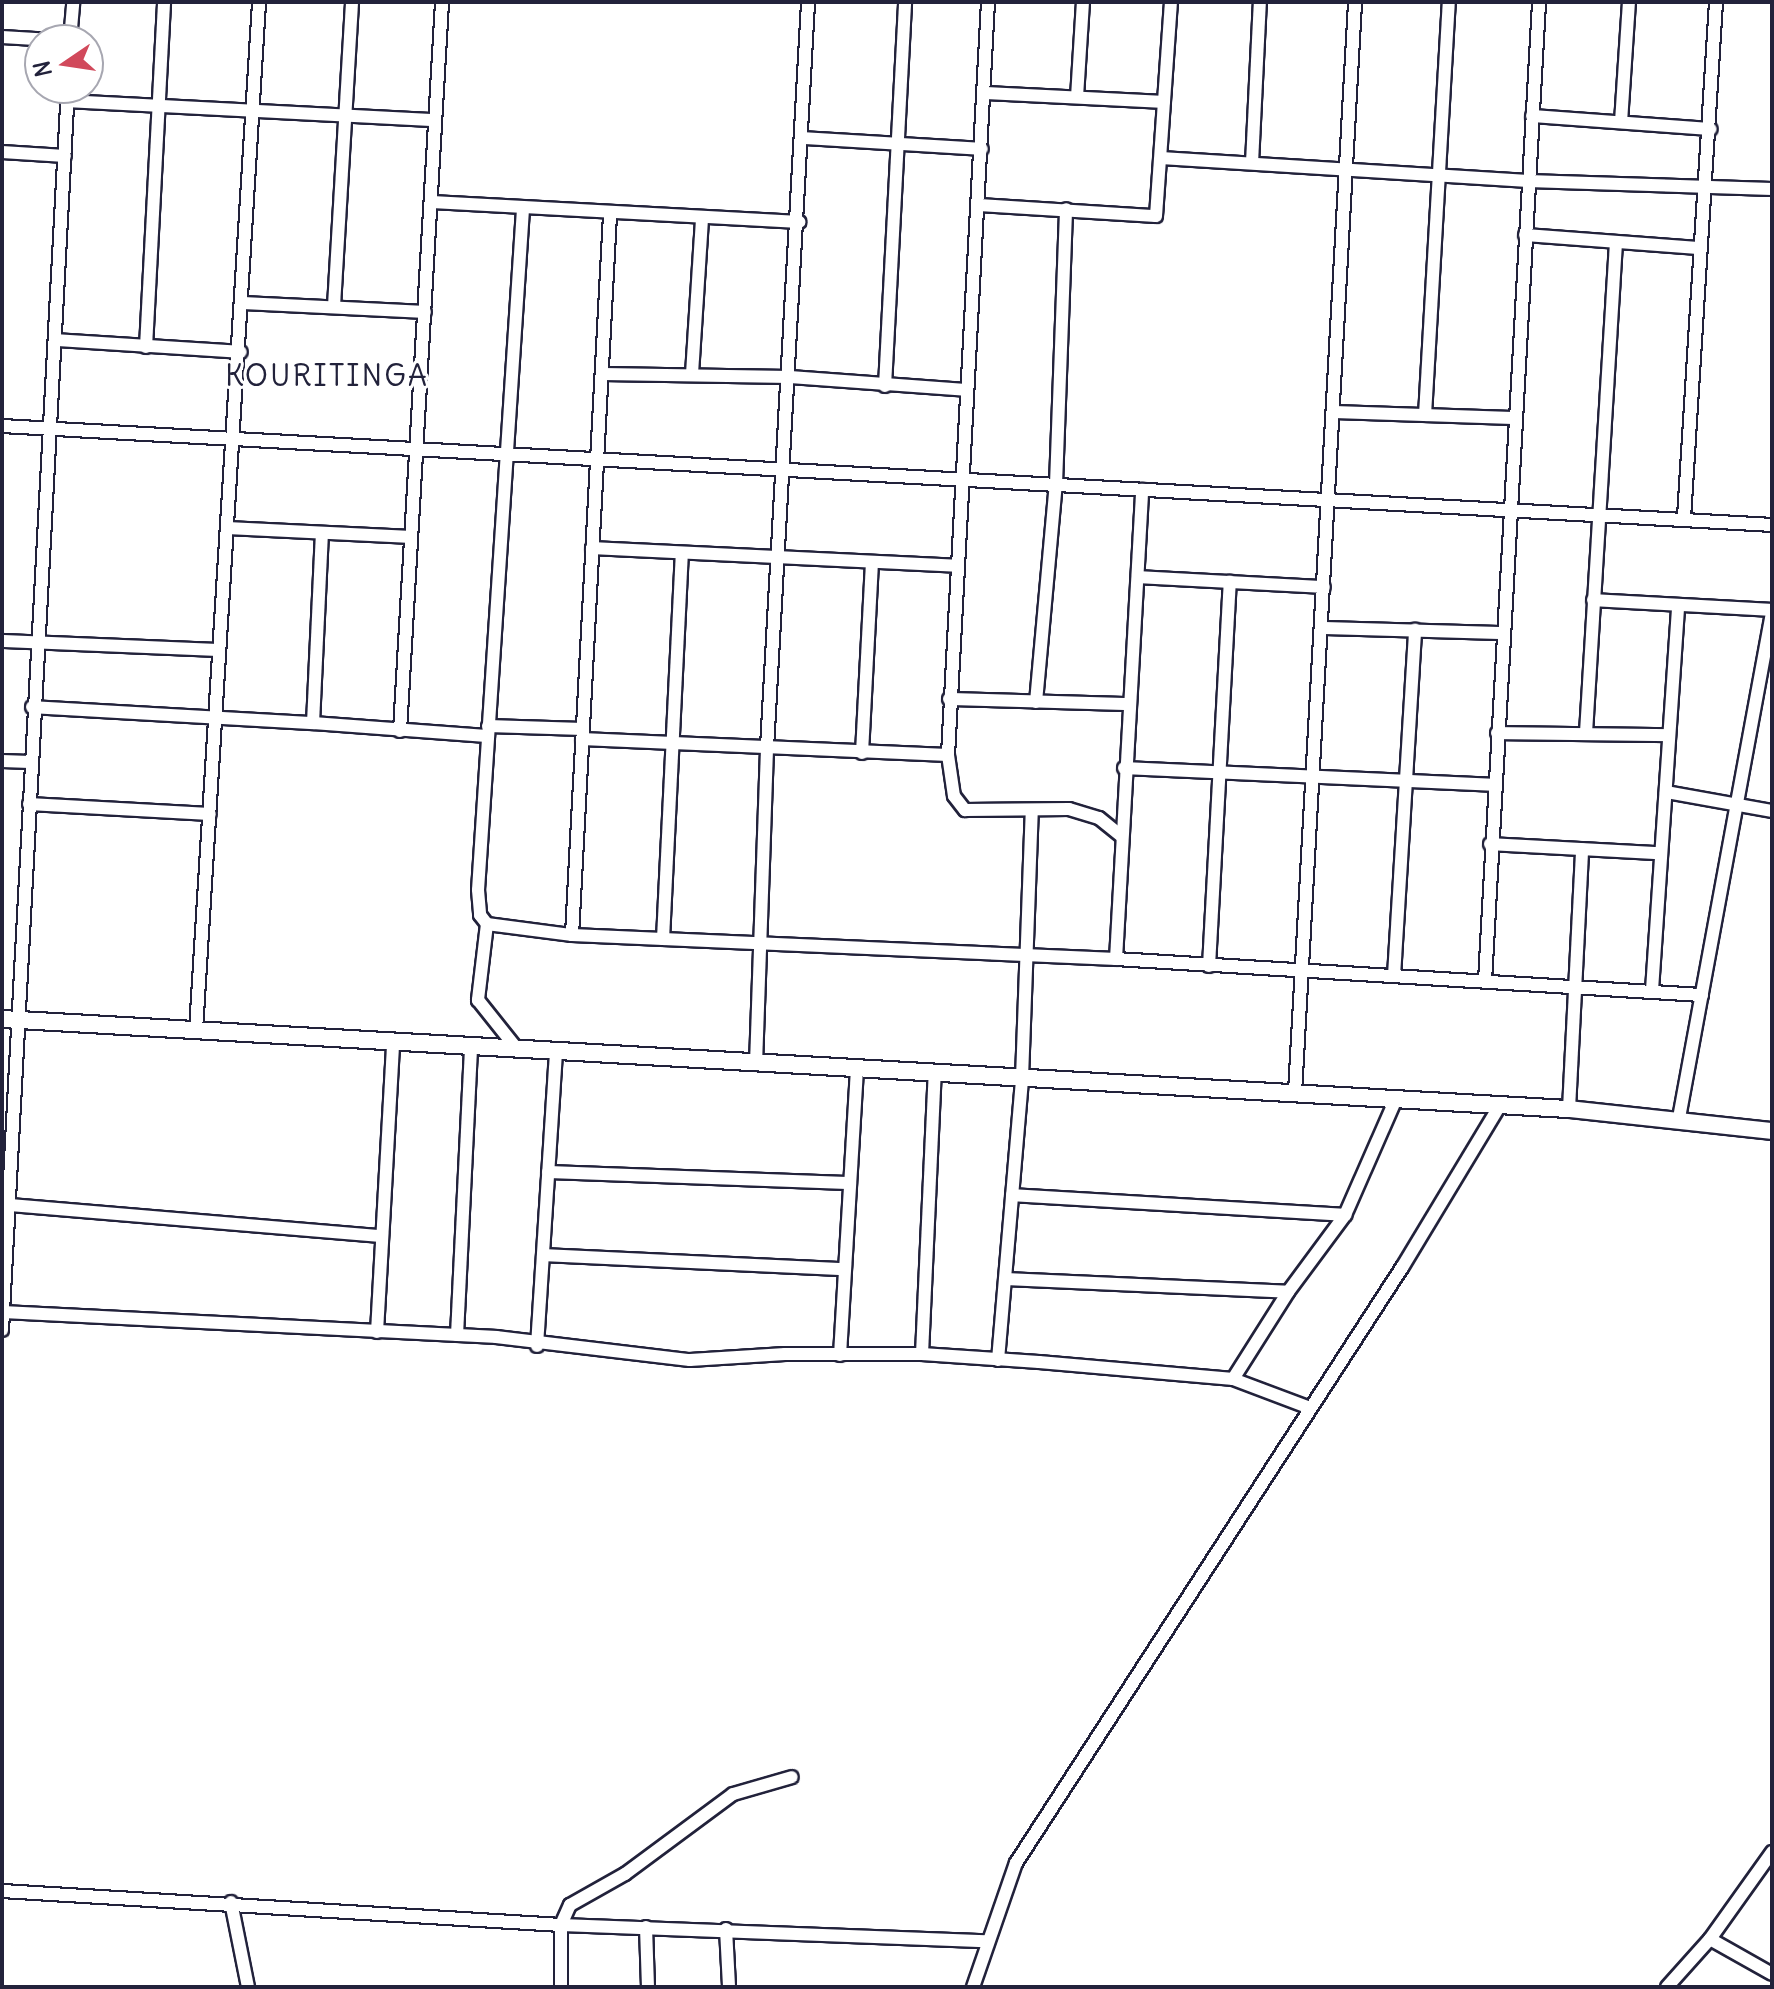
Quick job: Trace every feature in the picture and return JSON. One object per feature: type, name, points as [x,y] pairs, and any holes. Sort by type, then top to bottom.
[{"type":"street","points":[[71,24],[73,2]]},
{"type":"street","points":[[146,347],[164,2]]},
{"type":"street","points":[[196,1030],[218,650],[236,440],[259,2]]},
{"type":"street","points":[[334,306],[352,2]]},
{"type":"street","points":[[400,731],[442,2]]},
{"type":"street","points":[[756,1064],[767,748],[799,222],[808,2]]},
{"type":"street","points":[[885,386],[905,2]]},
{"type":"street","points":[[988,2],[987,93],[949,699],[948,755],[954,796],[965,810],[1084,812],[1121,836]]},
{"type":"street","points":[[1077,97],[1083,2]]},
{"type":"street","points":[[979,205],[1156,216],[1171,2]]},
{"type":"street","points":[[1252,163],[1260,2]]},
{"type":"street","points":[[1295,1093],[1355,2]]},
{"type":"street","points":[[1425,415],[1449,2]]},
{"type":"street","points":[[1485,981],[1492,785],[1539,2]]},
{"type":"street","points":[[1621,122],[1629,2]]},
{"type":"street","points":[[1684,518],[1703,189],[1711,129],[1716,2]]},
{"type":"street","points":[[2,37],[24,38]]},
{"type":"street","points":[[987,93],[1164,102]]},
{"type":"street","points":[[104,98],[158,105],[435,120]]},
{"type":"street","points":[[2,1330],[10,1205],[8,1138],[21,1020],[35,643],[51,430],[67,104]]},
{"type":"street","points":[[1532,116],[1711,129]]},
{"type":"street","points":[[803,138],[982,149]]},
{"type":"street","points":[[2,152],[65,156]]},
{"type":"street","points":[[1161,158],[1528,181],[1772,189]]},
{"type":"street","points":[[432,202],[610,215],[799,222]]},
{"type":"street","points":[[519,1051],[478,1000],[487,924],[480,915],[478,890],[523,209]]},
{"type":"street","points":[[1036,702],[1056,484],[1066,209]]},
{"type":"street","points":[[572,935],[610,215]]},
{"type":"street","points":[[692,374],[702,219]]},
{"type":"street","points":[[1525,235],[1699,248]]},
{"type":"street","points":[[1586,733],[1616,243]]},
{"type":"street","points":[[244,303],[425,312]]},
{"type":"street","points":[[56,340],[241,352]]},
{"type":"street","points":[[603,374],[790,377],[966,390]]},
{"type":"street","points":[[1333,412],[1514,418]]},
{"type":"street","points":[[2,426],[1772,525]]},
{"type":"street","points":[[1116,959],[1127,704],[1142,490]]},
{"type":"street","points":[[228,528],[411,537]]},
{"type":"street","points":[[313,723],[322,533]]},
{"type":"street","points":[[592,548],[777,560],[956,566]]},
{"type":"street","points":[[663,939],[682,554]]},
{"type":"street","points":[[862,753],[872,563]]},
{"type":"street","points":[[1138,577],[1324,587]]},
{"type":"street","points":[[1209,966],[1230,582]]},
{"type":"street","points":[[1593,600],[1772,612],[1679,1118]]},
{"type":"street","points":[[1652,990],[1658,853],[1666,792],[1678,606]]},
{"type":"street","points":[[1322,628],[1502,633]]},
{"type":"street","points":[[1394,976],[1415,630]]},
{"type":"street","points":[[2,641],[218,650]]},
{"type":"street","points":[[949,699],[1127,704]]},
{"type":"street","points":[[32,707],[216,714],[400,731],[583,734],[672,743],[948,755]]},
{"type":"street","points":[[1497,733],[1669,735]]},
{"type":"street","points":[[2,761],[30,762]]},
{"type":"street","points":[[1124,768],[1492,785]]},
{"type":"street","points":[[1666,792],[1772,811]]},
{"type":"street","points":[[29,804],[210,814]]},
{"type":"street","points":[[998,1360],[1022,1078],[1032,811]]},
{"type":"street","points":[[1490,844],[1658,853]]},
{"type":"street","points":[[1569,1109],[1582,849]]},
{"type":"street","points":[[487,924],[572,935],[1116,959],[1300,973],[1702,995]]},
{"type":"street","points":[[2,1019],[1569,1109],[1679,1118],[1772,1131]]},
{"type":"street","points":[[377,1332],[393,1043]]},
{"type":"street","points":[[457,1335],[471,1048]]},
{"type":"street","points":[[537,1346],[556,1053]]},
{"type":"street","points":[[840,1355],[857,1069]]},
{"type":"street","points":[[922,1354],[935,1073]]},
{"type":"street","points":[[1233,1379],[1288,1292],[1345,1215],[1396,1099]]},
{"type":"street","points":[[973,1987],[986,1941],[1016,1863],[1310,1408],[1500,1105]]},
{"type":"street","points":[[548,1172],[848,1183]]},
{"type":"street","points":[[1012,1195],[1345,1215]]},
{"type":"street","points":[[10,1205],[381,1236]]},
{"type":"street","points":[[543,1255],[844,1269]]},
{"type":"street","points":[[1006,1279],[1288,1292]]},
{"type":"street","points":[[3,1312],[457,1335],[537,1346],[690,1360],[922,1354],[1233,1379],[1310,1408]]},
{"type":"street","points":[[561,1987],[561,1925],[570,1905],[625,1874],[733,1794],[792,1777]]},
{"type":"street","points":[[1667,1987],[1710,1939],[1772,1852]]},
{"type":"street","points":[[2,1891],[231,1902],[561,1925],[986,1941]]},
{"type":"street","points":[[231,1902],[248,1987]]},
{"type":"street","points":[[646,1927],[648,1987]]},
{"type":"street","points":[[726,1929],[729,1987]]},
{"type":"street","points":[[1710,1939],[1772,1974]]},
{"type":"district","name":"KOURITINGA","points":[[327,375]]}]
